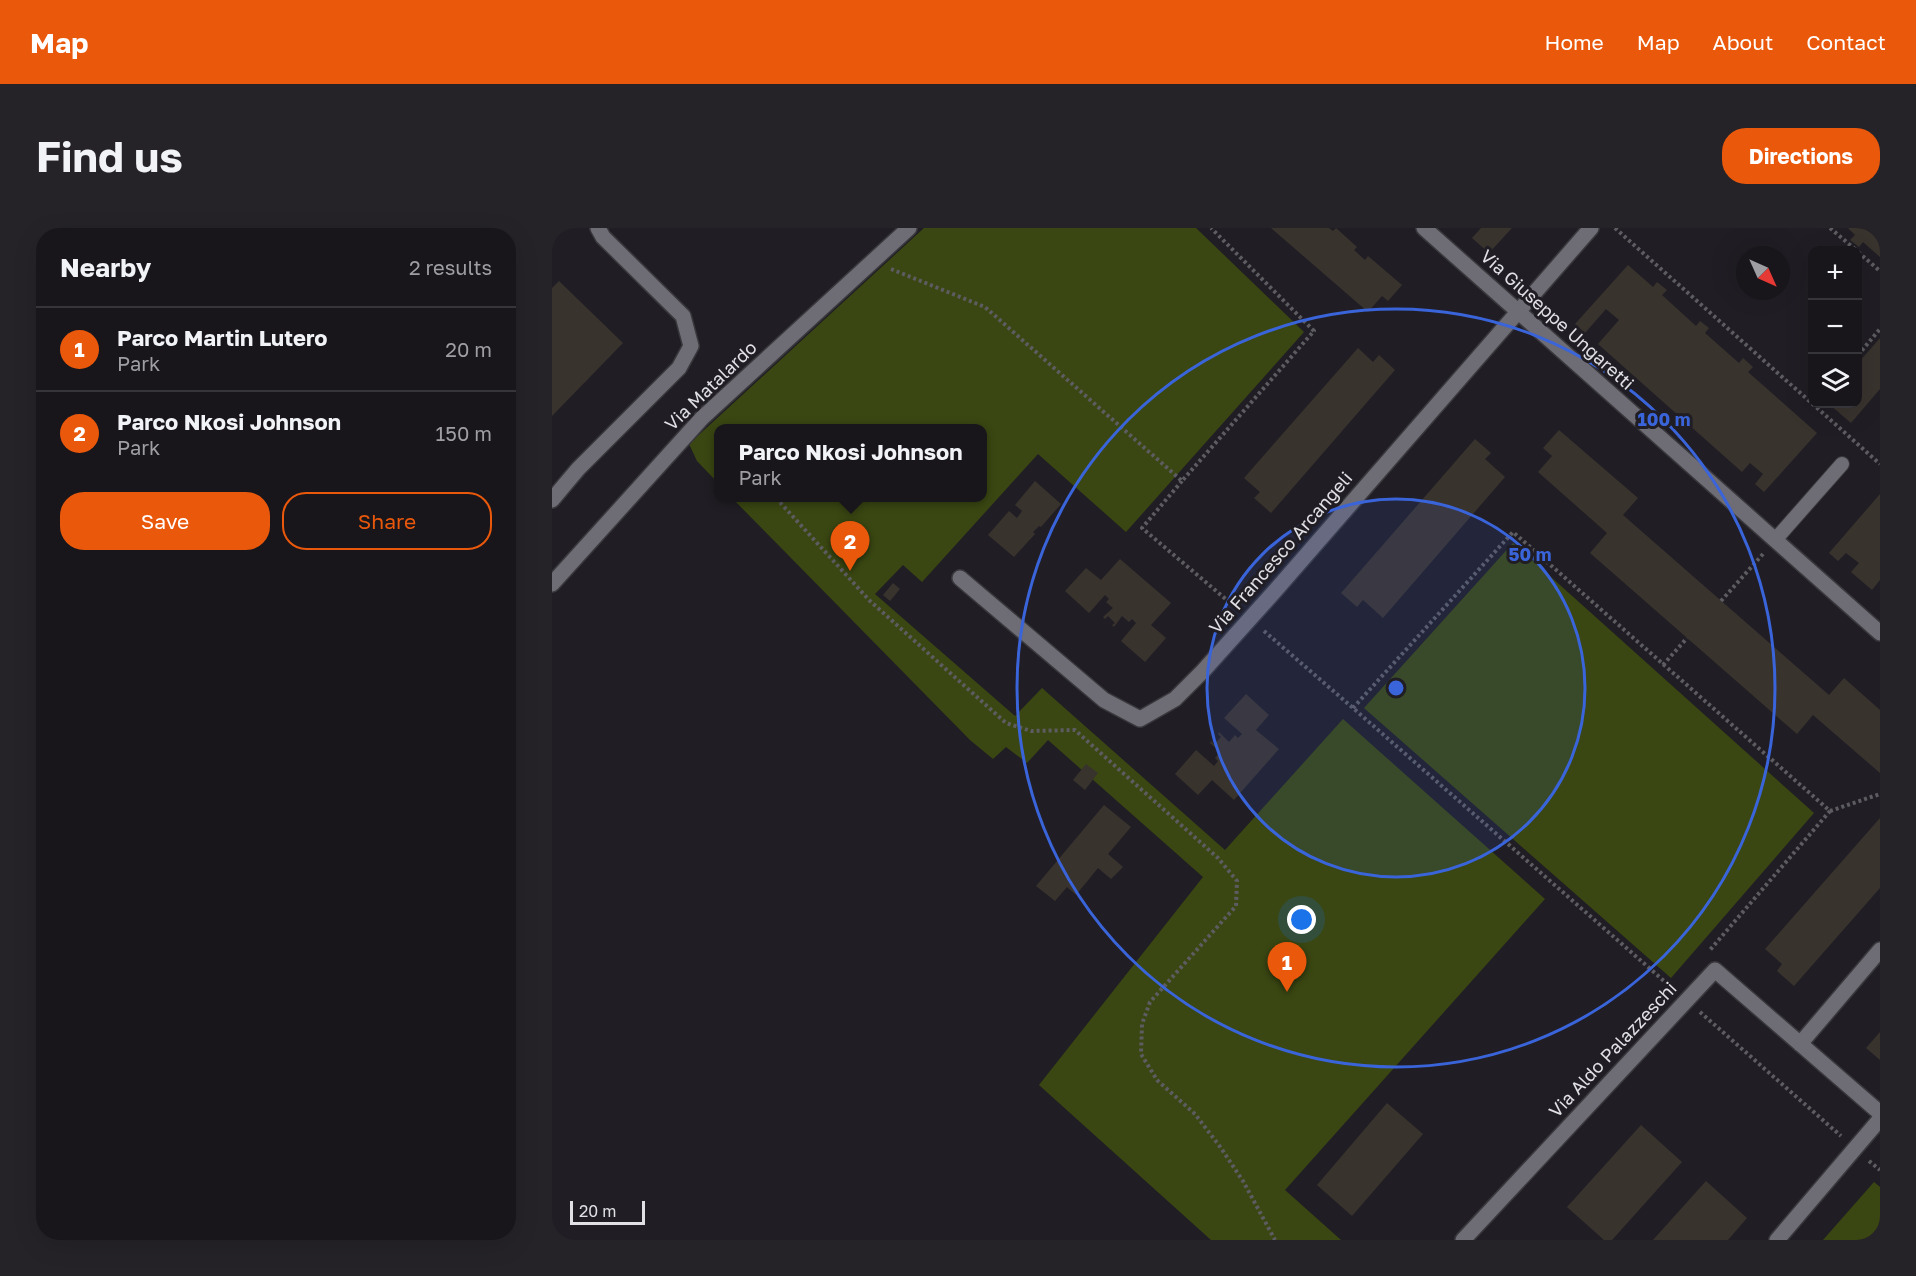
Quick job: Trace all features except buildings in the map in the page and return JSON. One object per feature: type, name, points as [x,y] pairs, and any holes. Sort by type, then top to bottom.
[{"type":"street","points":[[552,500],[578,469],[680,368],[691,346],[683,316],[603,237],[598,228]]},
{"type":"street","name":"Via Matalardo","points":[[552,584],[699,421],[909,228]]},
{"type":"street","name":"Via Giuseppe Ungaretti","points":[[1424,228],[1880,633]]},
{"type":"street","name":"Via Francesco Arcangeli","points":[[960,578],[1104,700],[1140,719],[1175,699],[1250,620],[1591,228]]},
{"type":"street","points":[[1880,950],[1800,1044],[1880,1113]]},
{"type":"street","name":"Via Aldo Palazzeschi","points":[[1463,1240],[1715,970],[1800,1044]]},
{"type":"street","points":[[1777,1240],[1880,1119]]},
{"type":"lane","points":[[1775,540],[1842,464]]},
{"type":"path","points":[[1211,228],[1314,331],[1142,528],[1353,708],[1880,1170]]},
{"type":"path","points":[[1615,228],[1808,400]]},
{"type":"path","points":[[1830,228],[1851,246]]},
{"type":"path","points":[[1862,255],[1880,271]]},
{"type":"path","points":[[872,262],[985,307],[1182,481]]},
{"type":"path","points":[[1858,354],[1880,329]]},
{"type":"path","points":[[1817,408],[1880,464]]},
{"type":"path","points":[[780,502],[870,601],[1006,723],[1031,731],[1074,730],[1218,858],[1237,881],[1236,906],[1150,1002],[1142,1024],[1141,1054],[1157,1080],[1195,1114],[1221,1148],[1243,1181],[1275,1240]]},
{"type":"path","points":[[1353,708],[1513,532],[1830,811]]},
{"type":"path","points":[[1721,601],[1775,540]]},
{"type":"path","points":[[1663,665],[1687,638]]},
{"type":"path","points":[[1706,955],[1830,811],[1880,794]]},
{"type":"green space","points":[[924,228],[1196,228],[1304,332],[1126,532],[1038,454],[922,582],[903,565],[875,594],[1015,716],[1042,688],[1225,850],[1343,719],[1545,899],[1285,1190],[1341,1240],[1211,1240],[1039,1085],[1203,877],[1048,740],[1027,763],[1006,747],[993,759],[970,740],[736,502],[987,502],[987,424],[714,424],[714,479],[697,461],[689,444]]},
{"type":"green space","points":[[1513,543],[1814,813],[1671,978],[1364,708]]},
{"type":"green space","points":[[1874,1182],[1880,1187],[1880,1240],[1823,1240]]},
{"type":"place","name":"Parco Nkosi Johnson","points":[[850,571]]},
{"type":"place","name":"Parco Martin Lutero","points":[[1287,992]]}]
